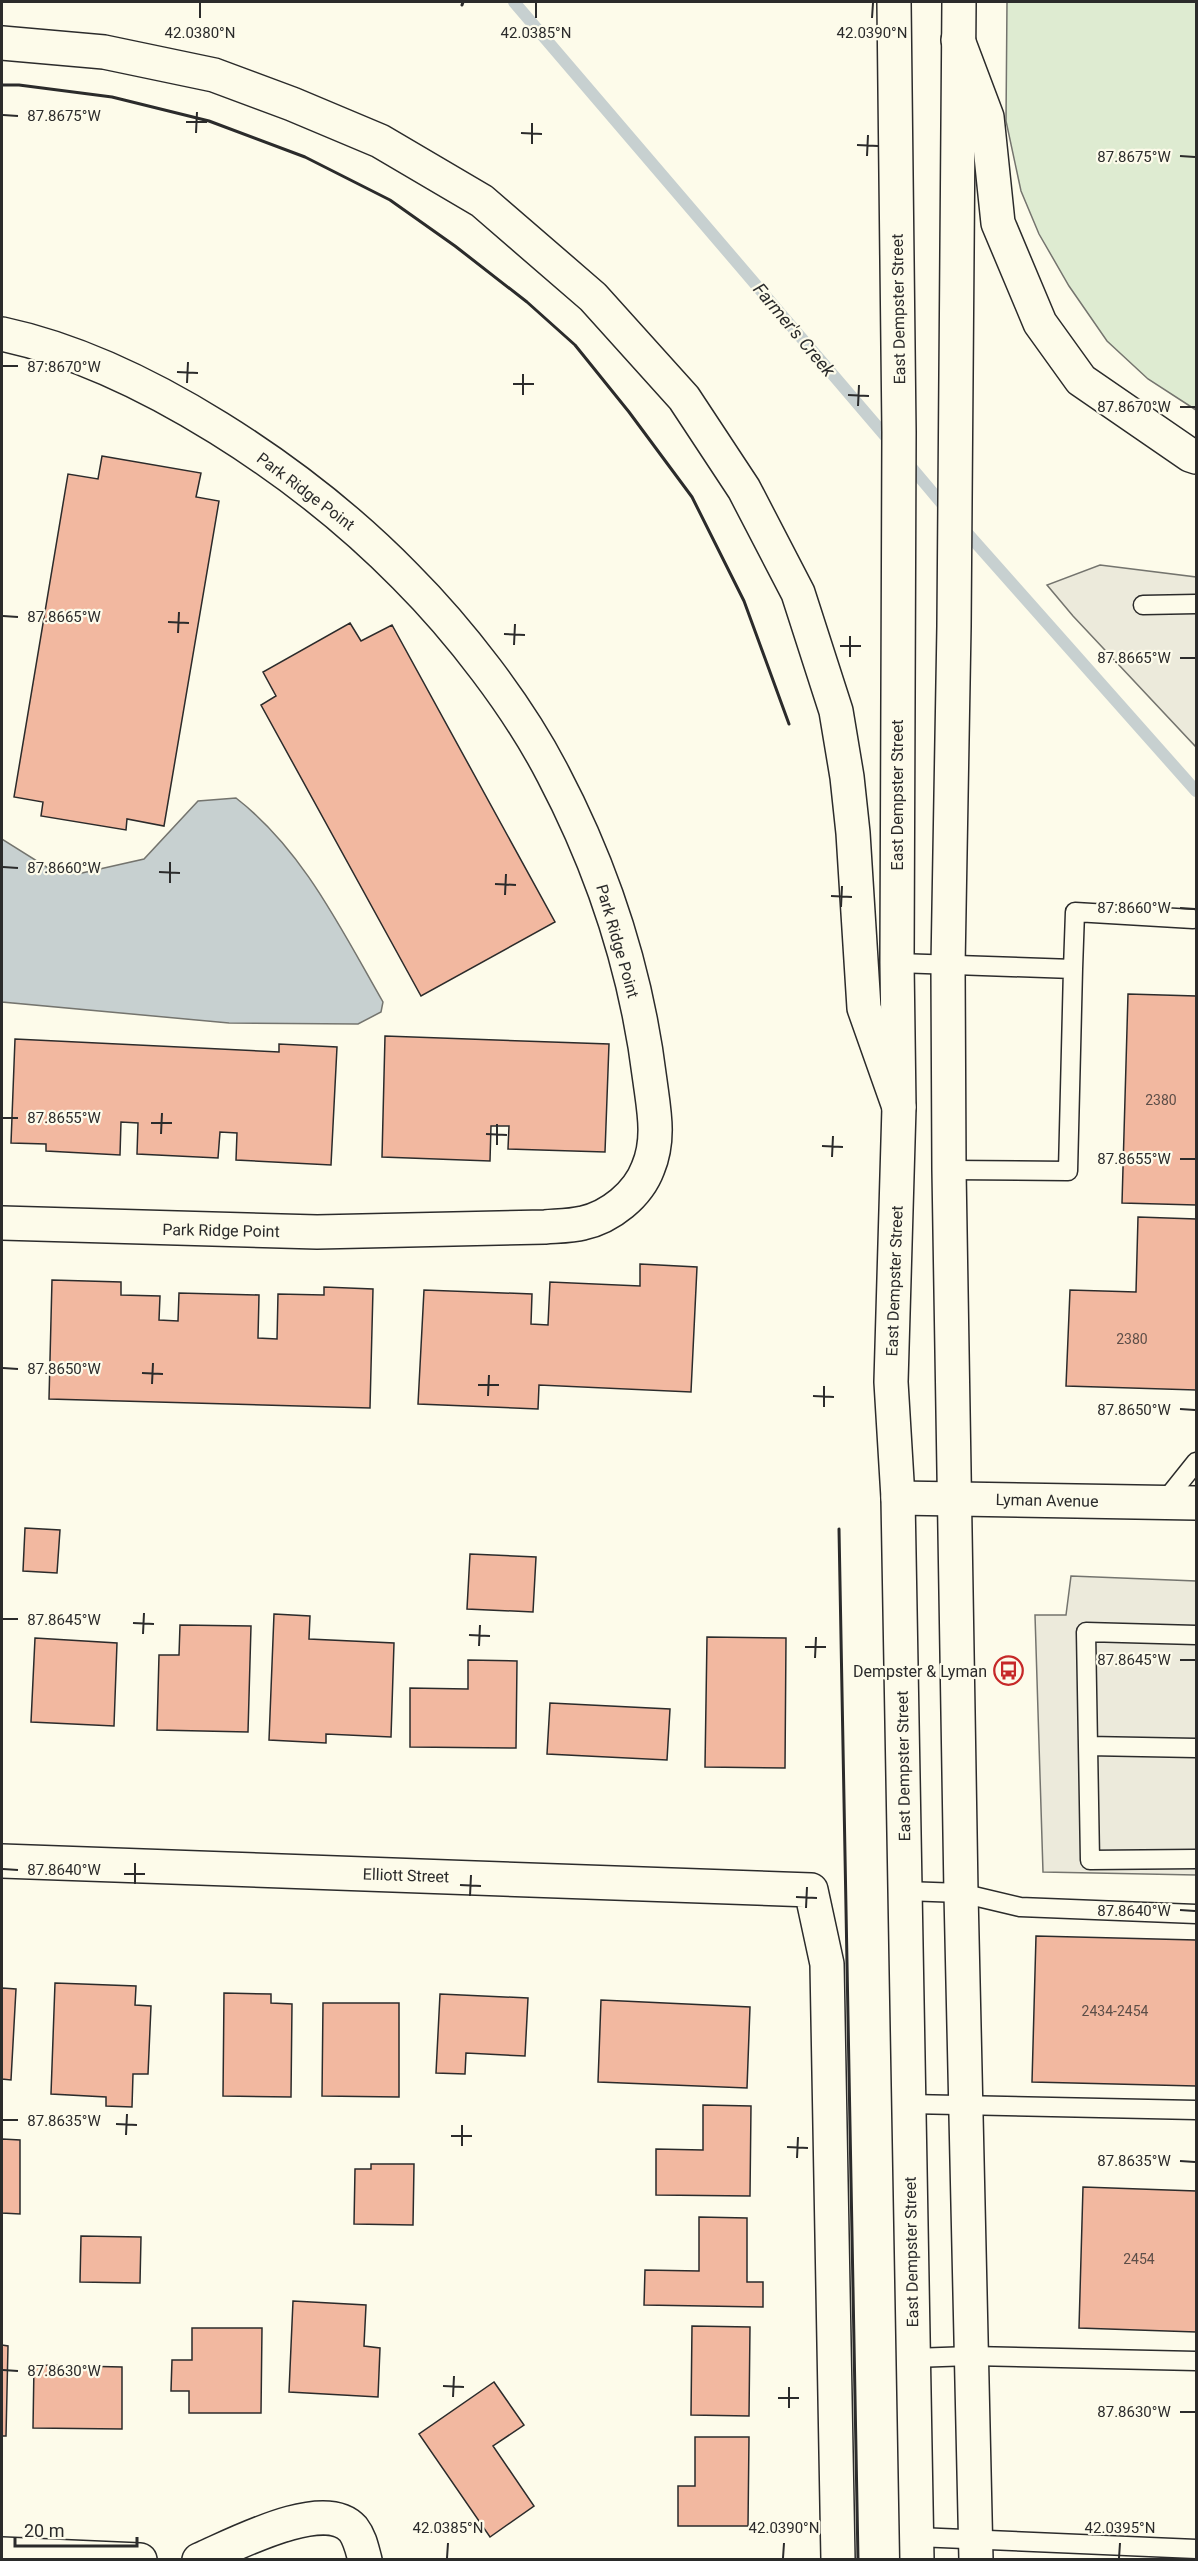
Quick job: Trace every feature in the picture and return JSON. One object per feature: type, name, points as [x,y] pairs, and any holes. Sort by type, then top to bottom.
[{"type":"main road","name":"East Dempster Street","points":[[894,2],[899,432],[897,963],[899,1107],[891,1382],[898,1498],[917,2548]]},
{"type":"main road","points":[[958,2],[948,966],[949,1170],[961,1893],[976,2549]]},
{"type":"main road","points":[[958,40],[987,117],[998,223],[1040,323],[1081,380],[1190,455],[1197,457]]},
{"type":"main road","points":[[2,43],[104,52],[214,75],[292,104],[380,141],[482,201],[593,297],[684,398],[744,489],[798,593],[836,711],[853,833],[864,1008],[899,1107]]},
{"type":"main road","name":"Park Ridge Point","points":[[2,334],[28,340],[92,362],[166,398],[226,434],[348,520],[407,577],[453,629],[506,699],[552,771],[593,857],[624,952],[644,1035],[657,1139],[648,1171],[629,1197],[607,1214],[582,1224],[545,1227],[317,1232],[2,1223]]},
{"type":"main road","name":"Lyman Avenue","points":[[898,1498],[1197,1503]]},
{"type":"main road","name":"Elliott Street","points":[[2,1861],[811,1890],[827,1964],[838,2559]]},
{"type":"main road","points":[[199,2559],[273,2529],[307,2519],[324,2517],[339,2520],[352,2529],[361,2544],[365,2559]]},
{"type":"main road","points":[[2,2554],[140,2559]]},
{"type":"lane","points":[[1143,605],[1197,604]]},
{"type":"lane","points":[[949,1170],[1068,1171],[1075,912],[1193,919]]},
{"type":"lane","points":[[897,963],[1073,969]]},
{"type":"lane","points":[[1164,1502],[1197,1462]]},
{"type":"lane","points":[[1197,1635],[1086,1632],[1090,1860],[1197,1859]]},
{"type":"lane","points":[[1088,1746],[1197,1748]]},
{"type":"lane","points":[[905,1891],[961,1893],[1020,1907],[1197,1914]]},
{"type":"lane","points":[[909,2104],[966,2103],[1197,2110]]},
{"type":"lane","points":[[913,2358],[971,2356],[1197,2361]]},
{"type":"lane","points":[[917,2548],[1197,2549]]},
{"type":"green space","points":[[1007,2],[1196,2],[1196,410],[1148,379],[1107,341],[1069,286],[1039,234],[1021,191],[1006,121]]},
{"type":"shaded area","points":[[1100,565],[1196,577],[1196,747],[1073,616],[1047,585]]},
{"type":"shaded area","points":[[236,798],[281,842],[319,892],[383,1002],[381,1012],[358,1024],[229,1023],[2,1002],[2,839],[48,868],[82,873],[144,859],[198,801]]},
{"type":"shaded area","points":[[1071,1576],[1196,1581],[1196,1875],[1043,1872],[1035,1615],[1066,1615]]},
{"type":"building","points":[[102,456],[201,473],[196,497],[219,501],[164,826],[127,819],[126,830],[41,816],[43,802],[14,797],[68,474],[98,479]]},
{"type":"building","points":[[350,623],[361,641],[392,625],[555,922],[421,996],[261,705],[276,696],[263,672]]},
{"type":"building","points":[[1128,994],[1196,996],[1196,1205],[1122,1203]]},
{"type":"building","points":[[385,1036],[609,1044],[605,1152],[508,1149],[509,1126],[491,1126],[490,1161],[382,1157]]},
{"type":"building","points":[[15,1039],[279,1052],[279,1044],[337,1047],[331,1165],[236,1160],[237,1133],[220,1132],[218,1158],[137,1154],[138,1123],[121,1122],[120,1155],[46,1151],[46,1144],[11,1143]]},
{"type":"building","points":[[1138,1217],[1196,1219],[1196,1390],[1066,1386],[1070,1290],[1136,1292]]},
{"type":"building","points":[[640,1264],[697,1267],[691,1392],[539,1385],[538,1409],[418,1404],[424,1290],[532,1294],[531,1324],[548,1325],[550,1282],[640,1286]]},
{"type":"building","points":[[52,1280],[121,1282],[121,1295],[160,1296],[159,1320],[178,1321],[179,1293],[259,1295],[258,1338],[277,1339],[278,1294],[324,1295],[324,1287],[373,1289],[370,1408],[49,1399]]},
{"type":"building","points":[[25,1528],[60,1530],[57,1573],[23,1571]]},
{"type":"building","points":[[470,1554],[536,1557],[533,1612],[467,1609]]},
{"type":"building","points":[[274,1614],[310,1616],[309,1639],[394,1643],[391,1737],[326,1734],[326,1743],[269,1740]]},
{"type":"building","points":[[180,1625],[251,1626],[248,1732],[157,1730],[159,1655],[179,1655]]},
{"type":"building","points":[[707,1637],[786,1638],[785,1768],[705,1767]]},
{"type":"building","points":[[35,1638],[117,1643],[114,1726],[31,1722]]},
{"type":"building","points":[[468,1660],[517,1661],[516,1748],[410,1747],[410,1688],[468,1689]]},
{"type":"building","points":[[550,1703],[670,1709],[667,1760],[547,1754]]},
{"type":"building","points":[[1036,1936],[1196,1940],[1196,2086],[1032,2082]]},
{"type":"building","points":[[55,1983],[136,1986],[135,2005],[151,2006],[148,2074],[133,2074],[132,2107],[106,2106],[106,2097],[51,2094]]},
{"type":"building","points":[[2,1988],[16,1989],[11,2080],[2,2079]]},
{"type":"building","points":[[224,1993],[271,1994],[271,2003],[292,2004],[291,2097],[223,2096]]},
{"type":"building","points":[[440,1994],[528,1998],[525,2056],[466,2053],[465,2074],[436,2073]]},
{"type":"building","points":[[601,2000],[750,2007],[747,2088],[598,2082]]},
{"type":"building","points":[[323,2003],[399,2003],[399,2097],[322,2096]]},
{"type":"building","points":[[703,2105],[751,2106],[750,2196],[656,2195],[656,2149],[703,2150]]},
{"type":"building","points":[[2,2139],[20,2140],[20,2214],[2,2213]]},
{"type":"building","points":[[371,2164],[414,2164],[413,2225],[354,2224],[355,2169],[371,2169]]},
{"type":"building","points":[[1083,2187],[1196,2191],[1196,2332],[1079,2328]]},
{"type":"building","points":[[699,2217],[747,2218],[747,2282],[763,2282],[763,2307],[644,2305],[645,2270],[699,2271]]},
{"type":"building","points":[[81,2236],[141,2237],[140,2283],[80,2282]]},
{"type":"building","points":[[293,2301],[366,2305],[364,2346],[380,2348],[378,2397],[289,2392]]},
{"type":"building","points":[[692,2326],[750,2327],[749,2416],[691,2415]]},
{"type":"building","points":[[192,2328],[262,2328],[261,2413],[189,2413],[189,2391],[171,2391],[172,2360],[192,2360]]},
{"type":"building","points":[[2,2345],[8,2346],[6,2436],[2,2436]]},
{"type":"building","points":[[34,2365],[122,2367],[122,2429],[33,2428]]},
{"type":"building","points":[[494,2382],[524,2425],[493,2446],[534,2506],[490,2537],[419,2434]]},
{"type":"building","points":[[695,2437],[749,2437],[748,2526],[678,2526],[678,2486],[695,2486]]},
{"type":"waterway","name":"Farmer's Creek","points":[[514,2],[893,445]]},
{"type":"waterway","name":"Farmer's Creek","points":[[906,461],[949,512]]},
{"type":"waterway","name":"Farmer's Creek","points":[[960,525],[1196,791]]},
{"type":"wall","points":[[2,85],[19,85],[112,97],[209,121],[305,157],[390,200],[455,246],[527,302],[575,345],[629,412],[692,497],[744,601],[789,724]]},
{"type":"wall","points":[[839,1529],[858,2560]]},
{"type":"place","name":"Dempster & Lyman","points":[[1008,1671]]}]
